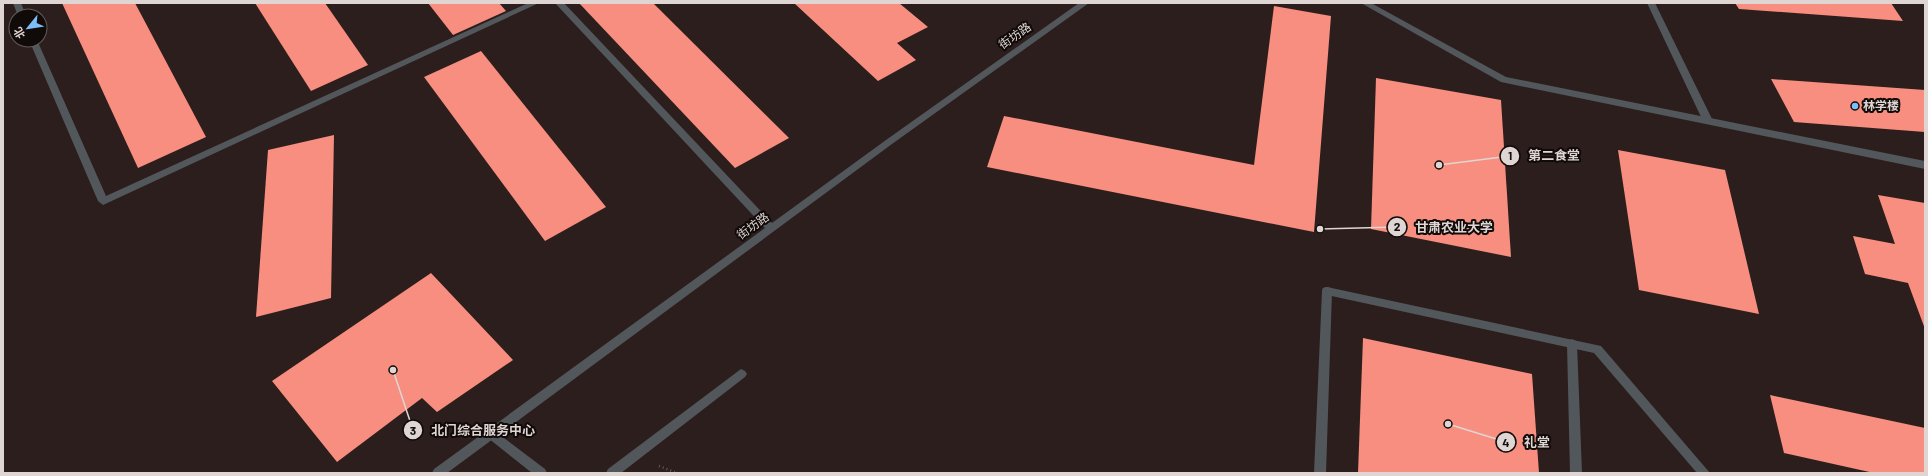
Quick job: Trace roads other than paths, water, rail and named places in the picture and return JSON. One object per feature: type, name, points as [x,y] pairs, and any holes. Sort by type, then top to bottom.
[{"type":"street","points":[[36,48],[103,201],[535,3]]},
{"type":"street","points":[[559,3],[771,228]]},
{"type":"street","name":"街坊路","points":[[438,473],[889,142],[1085,3]]},
{"type":"street","points":[[1365,3],[1504,80],[1925,165]]},
{"type":"street","points":[[1651,3],[1708,121]]},
{"type":"street","points":[[1320,473],[1327,291],[1597,349],[1704,473]]},
{"type":"street","points":[[1572,344],[1576,473]]},
{"type":"street","points":[[612,473],[741,374]]},
{"type":"street","points":[[492,434],[541,473]]},
{"type":"place","name":"林学楼","points":[[1855,106]]},
{"type":"place","name":"第二食堂","points":[[1439,165]]},
{"type":"place","name":"甘肃农业大学","points":[[1320,229]]},
{"type":"place","name":"北门综合服务中心","points":[[393,370]]},
{"type":"place","name":"礼堂","points":[[1448,424]]}]
